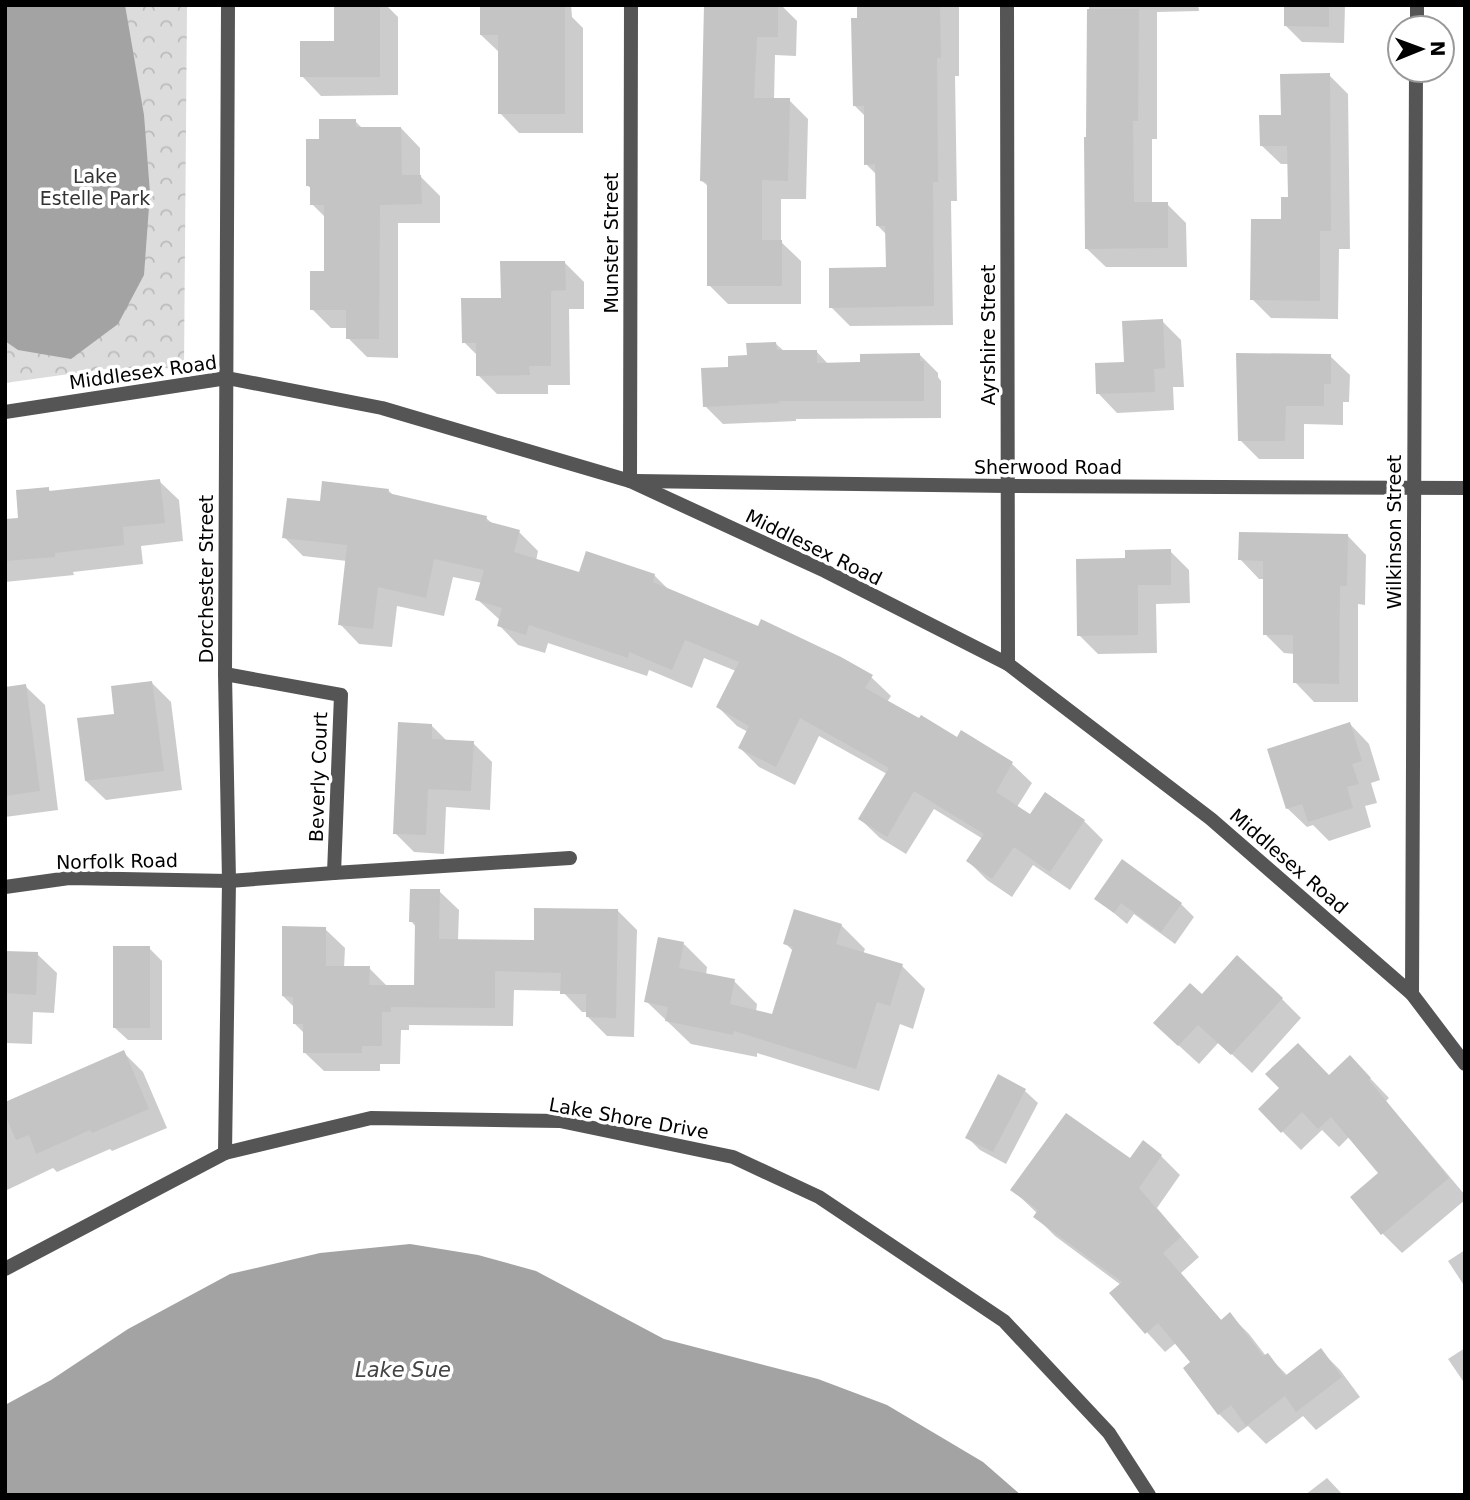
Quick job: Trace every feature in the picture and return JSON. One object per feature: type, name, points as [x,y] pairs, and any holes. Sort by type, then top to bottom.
[{"type":"street","name":"Dorchester Street","points":[[225,1153],[229,881],[225,674],[228,5]]},
{"type":"street","name":"Munster Street","points":[[630,481],[631,5]]},
{"type":"street","name":"Ayrshire Street","points":[[1007,5],[1008,664]]},
{"type":"street","name":"Wilkinson Street","points":[[1412,994],[1416,84]]},
{"type":"street","name":"Middlesex Road","points":[[5,412],[227,378],[382,408],[630,481],[825,571],[1008,664],[1211,819],[1412,994],[1465,1065]]},
{"type":"street","name":"Sherwood Road","points":[[630,481],[1465,488]]},
{"type":"street","name":"Beverly Court","points":[[225,674],[341,695],[334,873]]},
{"type":"street","points":[[229,881],[570,858]]},
{"type":"street","name":"Norfolk Road","points":[[5,887],[69,878],[229,881]]},
{"type":"street","name":"Lake Shore Drive","points":[[5,1269],[225,1153],[371,1118],[561,1121],[733,1157],[819,1196],[1004,1321],[1109,1433],[1149,1495]]},
{"type":"green space","name":"Lake Estelle Park","points":[[5,5],[187,5],[184,368],[105,369],[5,383]]},
{"type":"water","name":"Lake Estelle Park","points":[[5,5],[125,5],[144,115],[150,193],[144,275],[118,324],[71,359],[18,350],[5,341]]},
{"type":"water","name":"Lake Sue","points":[[410,1244],[478,1255],[536,1271],[664,1339],[818,1379],[887,1405],[983,1462],[1021,1495],[5,1495],[5,1405],[51,1380],[128,1329],[230,1274],[320,1253]]},
{"type":"building","points":[[334,5],[380,5],[380,77],[300,77],[300,41],[334,41]]},
{"type":"building","points":[[704,5],[778,5],[778,37],[757,37],[754,98],[790,98],[788,181],[762,180],[762,240],[782,240],[782,286],[707,286],[707,182],[700,181]]},
{"type":"building","points":[[857,5],[940,5],[941,58],[937,58],[938,182],[933,182],[934,306],[829,308],[829,268],[886,267],[885,226],[876,226],[875,164],[864,165],[864,106],[853,106],[851,18],[857,18]]},
{"type":"building","points":[[1284,5],[1329,5],[1329,27],[1284,26]]},
{"type":"building","points":[[480,7],[565,7],[565,114],[498,114],[498,35],[480,35]]},
{"type":"building","points":[[1087,9],[1139,9],[1138,121],[1133,121],[1134,202],[1168,202],[1168,248],[1085,249]]},
{"type":"building","points":[[1330,73],[1331,231],[1320,231],[1320,301],[1250,300],[1251,219],[1281,219],[1281,197],[1288,197],[1287,146],[1260,146],[1259,115],[1281,115],[1280,74]]},
{"type":"building","points":[[319,119],[356,119],[356,127],[401,127],[402,175],[421,175],[422,204],[380,205],[379,339],[346,339],[346,310],[310,310],[310,271],[324,271],[324,205],[310,205],[310,186],[306,186],[306,139],[319,139]]},
{"type":"building","points":[[500,261],[565,261],[566,290],[551,291],[551,366],[529,366],[530,375],[476,376],[476,343],[462,343],[461,298],[501,298]]},
{"type":"building","points":[[1163,319],[1165,368],[1154,369],[1155,392],[1096,394],[1095,363],[1124,362],[1122,321]]},
{"type":"building","points":[[776,342],[777,350],[817,350],[817,363],[860,362],[860,354],[920,353],[920,361],[924,361],[924,401],[779,401],[703,407],[701,368],[728,367],[728,356],[747,355],[746,343]]},
{"type":"building","points":[[1236,353],[1331,354],[1331,384],[1324,384],[1324,406],[1286,406],[1285,441],[1238,441]]},
{"type":"building","points":[[160,479],[165,523],[123,527],[124,545],[55,553],[55,557],[5,561],[5,519],[18,518],[16,490],[49,487],[49,491]]},
{"type":"building","points":[[322,481],[389,489],[388,493],[487,516],[486,521],[520,530],[514,552],[579,572],[586,551],[655,574],[653,582],[758,626],[761,619],[873,675],[865,688],[919,718],[921,715],[957,737],[961,730],[1013,762],[996,792],[1030,814],[1045,792],[1085,820],[1050,872],[1014,847],[992,879],[966,861],[984,834],[914,791],[887,837],[858,819],[889,768],[800,718],[776,767],[738,748],[749,726],[716,707],[739,662],[685,640],[672,670],[629,652],[628,658],[529,625],[526,635],[497,626],[502,608],[475,600],[484,570],[434,559],[426,598],[378,587],[373,629],[338,625],[347,545],[282,538],[287,498],[320,501]]},
{"type":"building","points":[[1239,532],[1348,534],[1347,586],[1340,586],[1339,684],[1293,683],[1293,635],[1263,635],[1263,561],[1238,560]]},
{"type":"building","points":[[1171,549],[1171,585],[1138,585],[1138,635],[1077,636],[1076,559],[1125,558],[1125,550]]},
{"type":"building","points":[[152,681],[164,771],[85,781],[77,718],[114,714],[111,686]]},
{"type":"building","points":[[26,684],[40,791],[5,796],[5,687]]},
{"type":"building","points":[[398,722],[432,724],[432,739],[474,741],[471,791],[428,789],[426,835],[393,834]]},
{"type":"building","points":[[1350,722],[1362,761],[1352,764],[1359,784],[1347,787],[1353,808],[1308,822],[1302,804],[1286,809],[1267,749]]},
{"type":"building","points":[[1122,859],[1182,903],[1161,932],[1121,903],[1114,913],[1094,899]]},
{"type":"building","points":[[410,889],[440,889],[439,939],[534,940],[534,908],[618,909],[616,1018],[586,1017],[586,994],[560,994],[561,973],[495,971],[495,1008],[391,1007],[391,1012],[382,1012],[382,1046],[362,1046],[362,1053],[303,1053],[303,1024],[293,1024],[293,997],[282,996],[282,926],[326,927],[326,966],[370,966],[369,985],[414,985],[415,922],[409,922]]},
{"type":"building","points":[[794,909],[842,924],[836,944],[903,964],[890,1006],[877,1002],[856,1069],[734,1031],[733,1035],[665,1021],[668,1007],[644,1002],[658,937],[684,942],[679,968],[735,979],[730,1004],[772,1014],[793,947],[783,944]]},
{"type":"building","points":[[113,946],[150,946],[150,1028],[113,1028]]},
{"type":"building","points":[[5,951],[38,952],[36,995],[5,993]]},
{"type":"building","points":[[1237,955],[1283,998],[1231,1055],[1198,1025],[1178,1046],[1153,1023],[1190,983],[1202,994]]},
{"type":"building","points":[[1298,1043],[1329,1075],[1350,1055],[1449,1178],[1381,1235],[1350,1197],[1378,1173],[1331,1117],[1318,1129],[1302,1112],[1281,1133],[1258,1109],[1279,1088],[1265,1074]]},
{"type":"building","points":[[124,1050],[149,1109],[92,1133],[90,1130],[36,1154],[29,1135],[16,1140],[5,1115],[5,1102]]},
{"type":"building","points":[[998,1074],[1026,1089],[993,1152],[965,1138]]},
{"type":"building","points":[[1066,1113],[1130,1158],[1143,1140],[1162,1155],[1139,1188],[1181,1237],[1163,1253],[1221,1320],[1230,1312],[1263,1356],[1268,1353],[1285,1376],[1321,1348],[1342,1377],[1296,1412],[1285,1396],[1246,1426],[1231,1405],[1218,1415],[1183,1368],[1190,1362],[1158,1323],[1145,1334],[1109,1293],[1122,1282],[1033,1217],[1038,1210],[1010,1190]]}]
